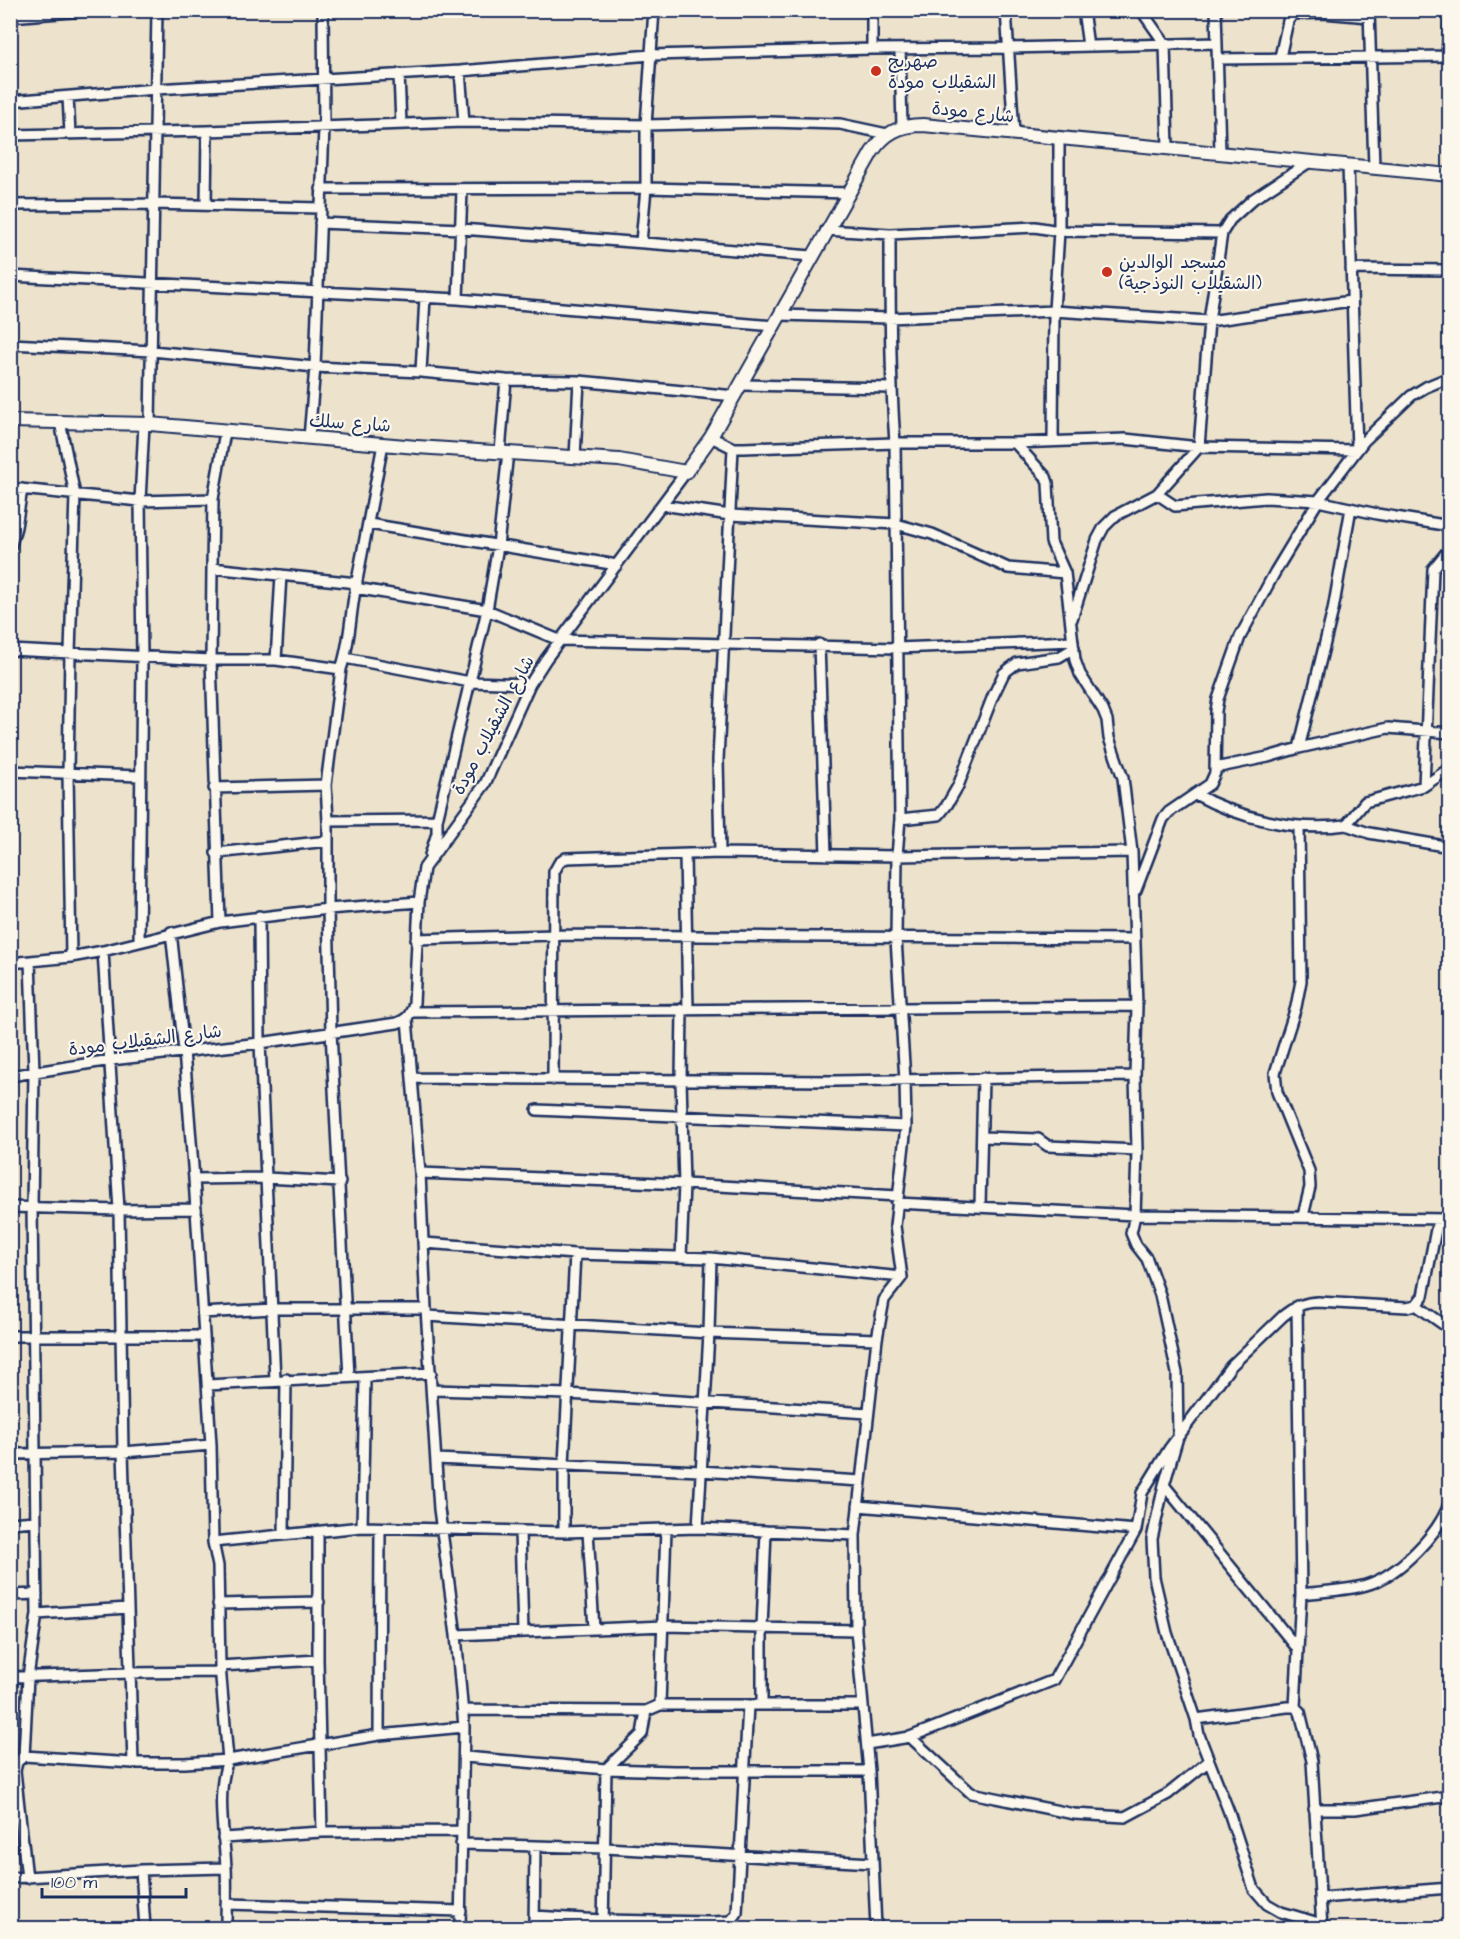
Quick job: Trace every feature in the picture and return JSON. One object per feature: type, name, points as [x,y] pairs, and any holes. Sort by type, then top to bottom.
[{"type":"street","points":[[10,16],[97,10]]},
{"type":"street","points":[[139,942],[142,656],[140,501],[152,351],[157,10]]},
{"type":"street","points":[[309,438],[315,367],[324,127],[323,10]]},
{"type":"street","points":[[640,242],[646,188],[646,125],[654,10]]},
{"type":"street","points":[[872,10],[872,48]]},
{"type":"street","points":[[1006,10],[1014,134]]},
{"type":"street","points":[[1083,10],[1088,46]]},
{"type":"street","points":[[1141,10],[1165,44],[1168,148]]},
{"type":"street","points":[[1216,10],[1220,153]]},
{"type":"street","points":[[1280,57],[1290,16],[1296,13],[1369,14],[1374,167]]},
{"type":"street","points":[[1217,59],[1448,56],[1449,18]]},
{"type":"street","points":[[10,101],[156,88],[460,71],[651,55],[872,48],[1009,48],[1217,43]]},
{"type":"street","points":[[900,49],[902,127]]},
{"type":"street","points":[[460,71],[464,122]]},
{"type":"street","points":[[399,74],[401,124]]},
{"type":"street","points":[[68,97],[70,133]]},
{"type":"street","points":[[10,135],[464,122],[646,125],[769,122],[840,124],[887,134]]},
{"type":"street","name":"شارع مودة","points":[[686,472],[711,437],[738,391],[872,152],[887,134],[902,127],[923,125],[1449,175]]},
{"type":"street","points":[[206,205],[207,131]]},
{"type":"street","points":[[1053,441],[1054,311],[1059,231],[1059,139]]},
{"type":"street","points":[[1071,623],[1104,527],[1115,516],[1157,494],[1199,447],[1209,321],[1222,233],[1230,220],[1253,199],[1311,161]]},
{"type":"street","points":[[1348,165],[1357,450]]},
{"type":"street","points":[[321,189],[646,188],[850,193]]},
{"type":"street","points":[[458,298],[462,190]]},
{"type":"street","points":[[10,205],[154,204],[320,208]]},
{"type":"street","points":[[320,223],[461,229],[812,256]]},
{"type":"street","points":[[826,231],[890,234],[1035,227],[1059,231],[1222,233]]},
{"type":"street","points":[[876,1929],[869,1771],[856,1630],[855,1535],[877,1339],[884,1300],[902,1276],[895,1226],[906,1126],[896,939],[900,819],[896,443],[891,388],[890,234]]},
{"type":"street","points":[[1351,269],[1449,270]]},
{"type":"street","points":[[10,276],[458,298],[777,321],[1054,311],[1209,321],[1351,302]]},
{"type":"street","points":[[421,372],[425,297]]},
{"type":"street","points":[[10,344],[152,351],[315,367],[421,372],[506,380],[579,381],[738,391],[891,388]]},
{"type":"street","points":[[1134,894],[1160,826],[1169,812],[1210,784],[1215,773],[1216,711],[1233,653],[1275,572],[1318,501],[1357,450],[1411,396],[1449,377]]},
{"type":"street","points":[[429,861],[487,610],[498,546],[506,380]]},
{"type":"street","points":[[575,457],[579,381]]},
{"type":"street","name":"شارع سلك","points":[[10,421],[147,424],[225,432],[640,462],[686,472]]},
{"type":"street","points":[[60,422],[75,495],[70,653],[71,957]]},
{"type":"street","points":[[220,922],[211,660],[213,499],[225,432]]},
{"type":"street","points":[[711,437],[733,448],[896,443],[1015,443],[1125,438],[1199,447],[1357,450]]},
{"type":"street","points":[[1015,443],[1046,477],[1048,483],[1051,542],[1065,573],[1075,660],[1080,674],[1103,710],[1107,720],[1109,738],[1123,778],[1132,852],[1137,1006],[1135,1076],[1137,1150],[1135,1215],[1131,1233],[1147,1259],[1160,1296],[1177,1373],[1178,1437],[1152,1539],[1154,1577],[1167,1633],[1196,1719],[1199,1735],[1254,1889],[1267,1904],[1281,1912],[1322,1926],[1312,1761],[1300,1712],[1295,1707],[1301,1594],[1297,1306]]},
{"type":"street","points":[[349,1377],[331,1032],[326,785],[341,669],[345,658],[356,585],[383,444]]},
{"type":"street","points":[[720,853],[718,760],[733,448]]},
{"type":"street","name":"شارع الشقيلاب مودة","points":[[10,1076],[111,1060],[260,1043],[397,1023],[409,1016],[424,868],[485,784],[530,684],[559,640],[686,472]]},
{"type":"street","points":[[10,488],[140,501],[213,499]]},
{"type":"street","points":[[10,548],[22,489]]},
{"type":"street","points":[[1157,494],[1175,506],[1266,498],[1318,501],[1449,526]]},
{"type":"street","points":[[662,505],[730,515],[896,524],[932,534],[1008,568],[1065,573]]},
{"type":"street","points":[[1299,748],[1334,610],[1351,508]]},
{"type":"street","points":[[369,524],[617,565]]},
{"type":"street","points":[[1424,786],[1432,569],[1449,548]]},
{"type":"street","points":[[212,568],[356,585],[487,610],[559,640],[897,648],[1073,645]]},
{"type":"street","points":[[276,660],[281,575]]},
{"type":"street","points":[[819,645],[826,855]]},
{"type":"street","points":[[900,819],[939,815],[947,805],[963,775],[1004,673],[1017,663],[1059,657],[1073,645]]},
{"type":"street","points":[[10,650],[211,660],[276,660],[341,669]]},
{"type":"street","points":[[345,658],[470,682],[530,684]]},
{"type":"street","points":[[1215,768],[1388,728],[1449,733]]},
{"type":"street","points":[[1346,825],[1365,802],[1424,786],[1449,768]]},
{"type":"street","points":[[10,771],[139,776]]},
{"type":"street","points":[[214,788],[326,785]]},
{"type":"street","points":[[1195,794],[1219,807],[1237,813],[1299,826],[1326,828],[1346,825],[1369,833],[1449,847]]},
{"type":"street","points":[[328,821],[437,820]]},
{"type":"street","points":[[1299,826],[1301,981],[1296,1007],[1275,1073],[1277,1092],[1309,1171],[1310,1187],[1303,1216]]},
{"type":"street","points":[[216,853],[328,841]]},
{"type":"street","points":[[553,1080],[554,872],[559,863],[566,858],[720,853],[897,856],[1132,852]]},
{"type":"street","points":[[681,1257],[684,1184],[681,1080],[687,936],[685,855]]},
{"type":"street","points":[[10,963],[71,957],[103,951],[171,932],[259,916],[419,902]]},
{"type":"street","points":[[259,916],[260,1043],[275,1380]]},
{"type":"street","points":[[171,932],[184,1052],[194,1179],[208,1385],[213,1542],[218,1566],[221,1669],[228,1760],[223,1774],[222,1838],[226,1868],[226,1929]]},
{"type":"street","points":[[416,939],[555,935],[1135,939]]},
{"type":"street","points":[[103,951],[119,1210],[123,1452],[133,1763]]},
{"type":"street","points":[[24,1756],[28,1677],[37,1614],[32,1207],[34,1071],[30,961]]},
{"type":"street","points":[[460,1929],[464,1727],[456,1635],[439,1509],[409,1016],[685,1009],[1137,1006]]},
{"type":"street","points":[[413,1078],[905,1080],[1135,1076]]},
{"type":"street","points":[[980,1206],[983,1078]]},
{"type":"street","points":[[537,1110],[906,1126]]},
{"type":"street","points":[[982,1137],[1038,1139],[1048,1146],[1137,1150]]},
{"type":"street","points":[[420,1173],[684,1184],[1135,1215],[1449,1220]]},
{"type":"street","points":[[194,1179],[266,1178],[340,1182]]},
{"type":"street","points":[[10,1207],[119,1210],[195,1209]]},
{"type":"street","points":[[867,1744],[910,1737],[1054,1680],[1136,1530],[1142,1492],[1178,1437],[1231,1366],[1283,1316],[1297,1306],[1318,1302],[1407,1307],[1416,1305],[1423,1296],[1437,1219]]},
{"type":"street","points":[[424,1243],[575,1254],[711,1258],[902,1276]]},
{"type":"street","points":[[564,1532],[564,1464],[575,1254]]},
{"type":"street","points":[[698,1528],[711,1258]]},
{"type":"street","points":[[1416,1305],[1449,1328],[1449,1376]]},
{"type":"street","points":[[202,1313],[272,1309],[427,1313],[709,1333],[877,1339]]},
{"type":"street","points":[[10,1336],[203,1336]]},
{"type":"street","points":[[208,1385],[430,1373]]},
{"type":"street","points":[[362,1527],[366,1378]]},
{"type":"street","points":[[284,1534],[286,1379]]},
{"type":"street","points":[[432,1390],[568,1394],[868,1413]]},
{"type":"street","points":[[10,1454],[123,1452],[211,1444]]},
{"type":"street","points":[[436,1459],[861,1481]]},
{"type":"street","points":[[1164,1485],[1297,1648]]},
{"type":"street","points":[[1301,1594],[1366,1585],[1390,1574],[1432,1535],[1444,1518],[1449,1501]]},
{"type":"street","points":[[858,1506],[1136,1530]]},
{"type":"street","points":[[10,1523],[35,1521]]},
{"type":"street","points":[[213,1542],[362,1527],[564,1532],[698,1528],[855,1535]]},
{"type":"street","points":[[379,1736],[380,1528]]},
{"type":"street","points":[[660,1706],[666,1529]]},
{"type":"street","points":[[520,1531],[523,1632]]},
{"type":"street","points":[[588,1531],[594,1629]]},
{"type":"street","points":[[318,1532],[322,1833]]},
{"type":"street","points":[[762,1704],[766,1532]]},
{"type":"street","points":[[10,1596],[37,1594]]},
{"type":"street","points":[[218,1604],[319,1602]]},
{"type":"street","points":[[37,1614],[128,1608]]},
{"type":"street","points":[[456,1635],[664,1626],[856,1630]]},
{"type":"street","points":[[10,1677],[221,1669],[318,1660]]},
{"type":"street","points":[[463,1710],[646,1711],[660,1706],[762,1704],[863,1706]]},
{"type":"street","points":[[534,1917],[602,1924],[712,1925],[731,1921],[737,1913],[748,1706]]},
{"type":"street","points":[[1196,1719],[1295,1707]]},
{"type":"street","points":[[602,1924],[606,1769],[642,1734],[646,1711]]},
{"type":"street","points":[[27,1878],[15,1771],[17,1762],[24,1756],[133,1763],[185,1763],[228,1760],[379,1736],[464,1727]]},
{"type":"street","points":[[910,1737],[971,1793],[1074,1814],[1125,1817],[1168,1794],[1209,1761]]},
{"type":"street","points":[[465,1757],[606,1769],[744,1772],[869,1771]]},
{"type":"street","points":[[1314,1809],[1355,1809],[1449,1796]]},
{"type":"street","points":[[222,1838],[322,1833],[461,1831]]},
{"type":"street","points":[[461,1844],[605,1848],[873,1863]]},
{"type":"street","points":[[534,1929],[535,1847]]},
{"type":"street","points":[[10,1878],[141,1870],[226,1868]]},
{"type":"street","points":[[141,1870],[146,1929]]},
{"type":"street","points":[[1320,1898],[1449,1888]]},
{"type":"street","points":[[226,1904],[460,1911]]},
{"type":"place","name":"صهريج الشقيلاب مودة","points":[[876,71]]},
{"type":"place","name":"مسجد الوالدين (الشقيلاب النوذجية)","points":[[1107,272]]}]
